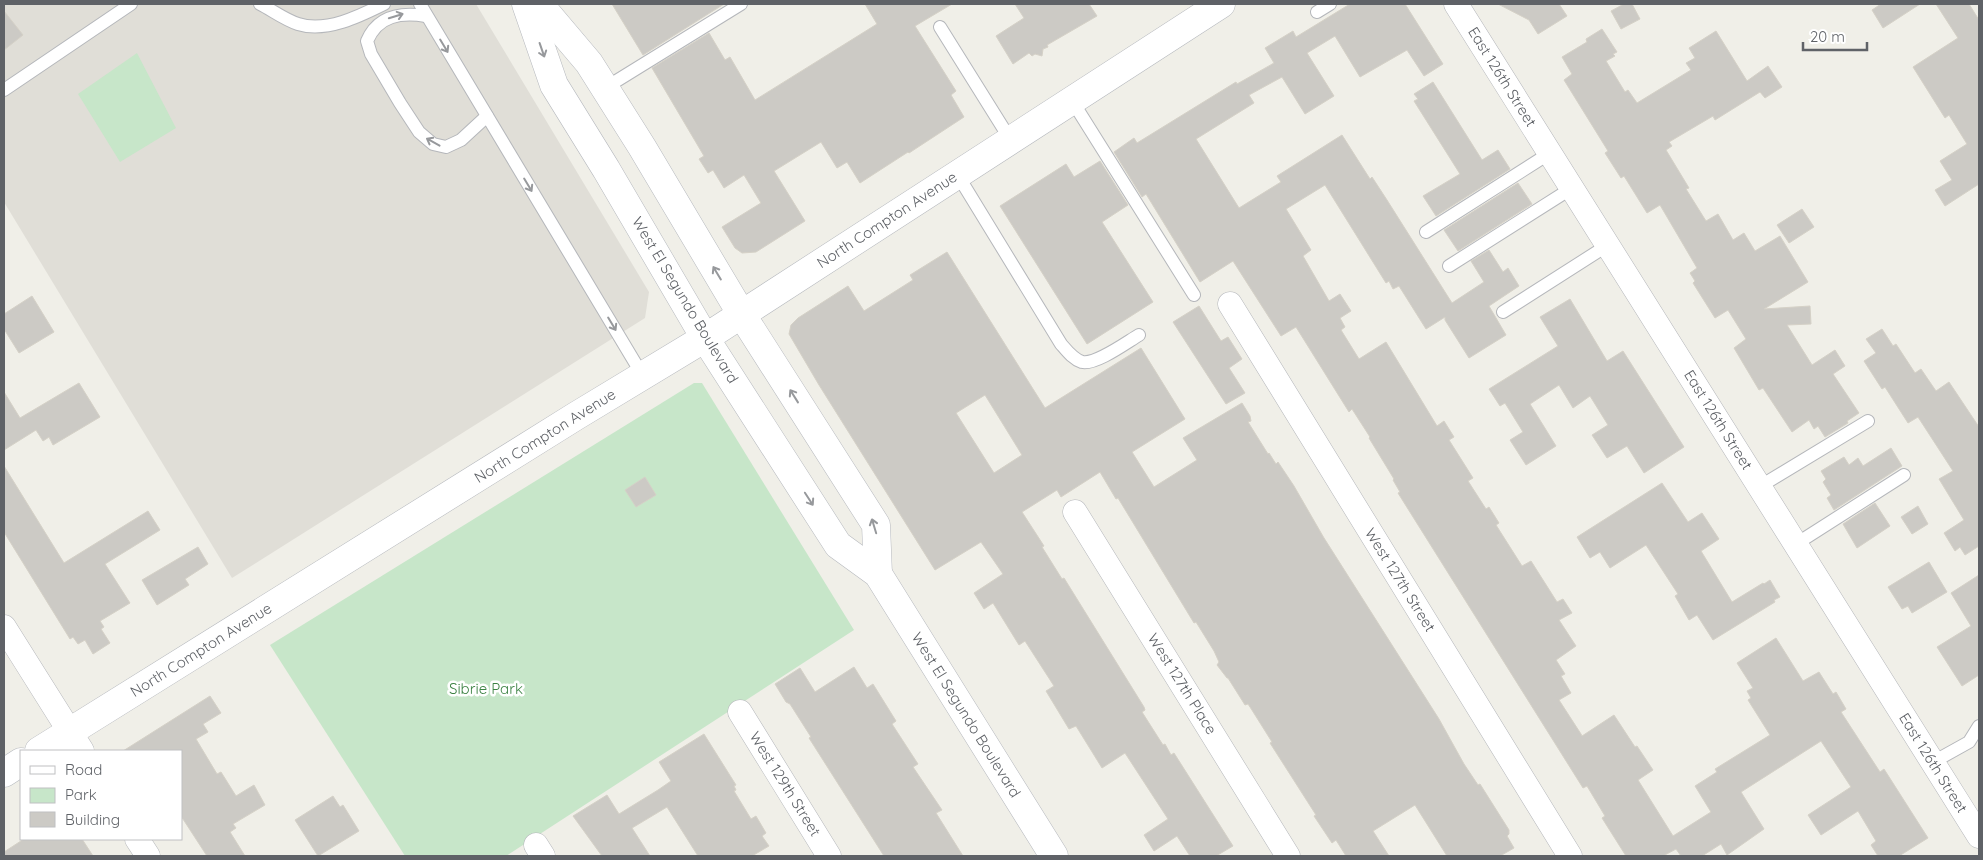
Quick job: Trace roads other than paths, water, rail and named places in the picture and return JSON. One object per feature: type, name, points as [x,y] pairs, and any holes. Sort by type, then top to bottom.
[{"type":"main road","name":"West El Segundo Boulevard","points":[[526,4],[554,85],[706,338],[838,545],[878,574],[1054,856]]},
{"type":"main road","name":"West El Segundo Boulevard","points":[[539,4],[589,63],[606,88],[742,315],[876,525],[878,574]]},
{"type":"main road","name":"North Compton Avenue","points":[[43,750],[76,742],[643,376],[742,315],[1047,114],[1221,4]]},
{"type":"main road","points":[[4,773],[20,763]]},
{"type":"street","name":"East 126th Street","points":[[1456,4],[1979,836]]},
{"type":"street","name":"West 127th Street","points":[[1230,304],[1570,856]]},
{"type":"street","name":"West 127th Place","points":[[1075,512],[1288,856]]},
{"type":"street","points":[[4,627],[76,742]]},
{"type":"street","name":"West 129th Street","points":[[740,712],[829,856]]},
{"type":"street","points":[[138,840],[148,856]]},
{"type":"lane","points":[[4,90],[131,4]]},
{"type":"lane","points":[[260,4],[296,24],[308,26],[325,26],[384,4]]},
{"type":"lane","points":[[420,4],[643,376]]},
{"type":"lane","points":[[606,88],[741,4]]},
{"type":"lane","points":[[1317,12],[1330,4]]},
{"type":"lane","points":[[426,16],[409,13],[389,18],[370,32],[367,41],[371,54],[400,103],[419,132],[433,144],[446,147],[460,140],[487,116]]},
{"type":"lane","points":[[940,27],[1010,140]]},
{"type":"lane","points":[[1071,99],[1194,295]]},
{"type":"lane","points":[[1426,232],[1550,153]]},
{"type":"lane","points":[[957,174],[1071,356],[1083,362],[1095,360],[1139,335]]},
{"type":"lane","points":[[1448,266],[1572,188]]},
{"type":"lane","points":[[1503,312],[1608,245]]},
{"type":"lane","points":[[1760,487],[1868,421]]},
{"type":"lane","points":[[1796,544],[1904,476]]},
{"type":"lane","points":[[1933,762],[1969,742],[1979,726]]},
{"type":"park label","name":"Sibrie Park","points":[[486,689]]}]
